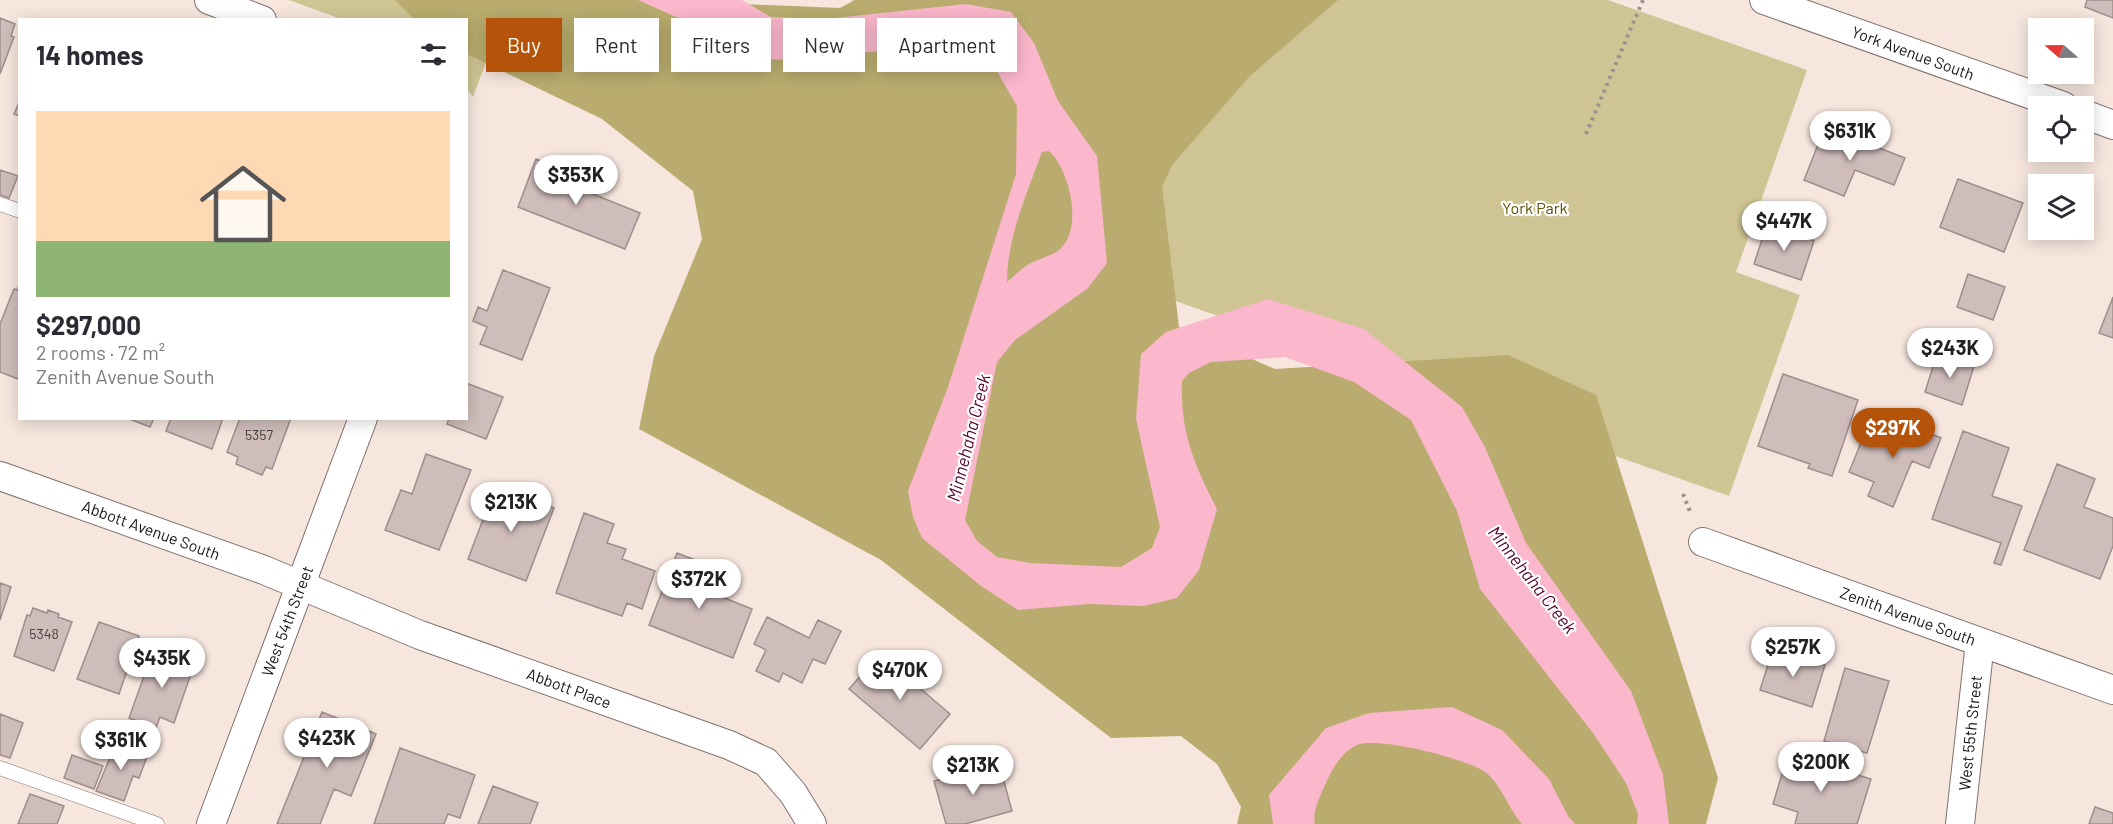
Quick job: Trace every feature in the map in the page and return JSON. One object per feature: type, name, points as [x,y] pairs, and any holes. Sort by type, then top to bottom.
[{"type":"street","points":[[209,0],[257,18]]},
{"type":"street","name":"York Avenue South","points":[[1764,0],[2034,96]]},
{"type":"street","points":[[2094,117],[2113,124]]},
{"type":"street","name":"West 54th Street","points":[[211,824],[362,420]]},
{"type":"street","name":"Abbott Avenue South","points":[[0,476],[264,570],[300,587]]},
{"type":"street","name":"Zenith Avenue South","points":[[1703,542],[2113,690]]},
{"type":"street","name":"Abbott Place","points":[[300,587],[420,635],[729,746],[766,762],[793,793],[812,824]]},
{"type":"street","name":"West 55th Street","points":[[1960,824],[1980,642]]},
{"type":"lane","points":[[0,204],[18,210]]},
{"type":"lane","points":[[0,768],[157,824]]},
{"type":"path","points":[[1586,134],[1643,0]]},
{"type":"green space","points":[[289,0],[509,0],[502,18],[486,18],[486,62],[473,97],[468,90],[468,18],[338,18]]},
{"type":"green space","name":"York Park","points":[[853,0],[1608,0],[1807,70],[1736,272],[1800,295],[1729,496],[795,167],[828,72],[865,72],[865,18],[847,18]]},
{"type":"shaded area","points":[[395,0],[642,0],[840,8],[855,0],[1338,0],[1250,76],[1172,165],[1162,187],[1179,327],[1275,369],[1508,355],[1596,395],[1718,778],[1706,824],[1237,824],[1241,807],[1217,764],[1181,736],[1111,738],[881,560],[639,429],[654,356],[702,239],[693,191],[602,119],[504,72],[562,72],[562,18],[486,18],[486,63],[468,54],[468,18],[413,18]]},
{"type":"water","points":[[638,0],[742,0],[771,17],[798,18],[783,18],[783,60],[771,59],[771,18],[678,18]]},
{"type":"water","points":[[966,4],[1011,12],[1015,18],[877,18],[877,51],[865,52],[865,18],[834,18]]},
{"type":"water","name":"Minnehaha Creek","points":[[1017,20],[1034,43],[1058,101],[1097,156],[1107,263],[1087,289],[1015,340],[997,362],[965,520],[977,541],[997,557],[1030,563],[1121,567],[1152,548],[1160,527],[1136,419],[1141,354],[1166,332],[1268,299],[1364,329],[1462,407],[1485,447],[1526,543],[1631,691],[1663,775],[1669,824],[1637,824],[1638,814],[1626,783],[1593,733],[1480,589],[1457,511],[1411,420],[1354,382],[1285,357],[1211,362],[1189,373],[1182,381],[1183,416],[1190,447],[1217,509],[1199,570],[1177,598],[1144,606],[1089,604],[1018,610],[981,586],[922,538],[913,517],[908,491],[948,387],[1016,174],[1017,106],[997,72],[1017,72]],"holes":[[[1049,151],[1063,172],[1068,185],[1072,214],[1067,240],[1059,250],[1029,264],[1007,282],[1014,232],[1042,152]]]},
{"type":"water","points":[[1452,707],[1502,730],[1549,779],[1568,816],[1575,824],[1522,824],[1495,782],[1485,772],[1460,761],[1424,750],[1371,743],[1360,744],[1348,750],[1339,760],[1319,799],[1315,824],[1273,824],[1269,795],[1326,728],[1369,713]]},
{"type":"building","points":[[2087,0],[2113,0],[2113,18],[2085,7]]},
{"type":"building","points":[[0,18],[15,24],[11,36],[14,37],[0,74]]},
{"type":"building","points":[[1825,127],[1905,158],[1894,185],[1855,170],[1844,196],[1804,180]]},
{"type":"building","points":[[536,159],[577,175],[573,186],[640,213],[625,249],[518,207]]},
{"type":"building","points":[[0,170],[18,176],[9,198],[0,195]]},
{"type":"building","points":[[1958,179],[2023,203],[2004,252],[1940,227]]},
{"type":"building","points":[[1767,224],[1814,241],[1801,280],[1754,264]]},
{"type":"building","points":[[503,270],[550,288],[522,360],[480,344],[487,327],[473,321],[478,307],[487,311]]},
{"type":"building","points":[[1968,274],[2005,287],[1993,320],[1957,307]]},
{"type":"building","points":[[18,288],[18,379],[0,372],[0,324],[14,289],[17,290]]},
{"type":"building","points":[[2113,297],[2113,338],[2099,333]]},
{"type":"building","points":[[1937,354],[1974,366],[1962,405],[1925,392]]},
{"type":"building","points":[[1783,374],[1858,400],[1832,476],[1808,468],[1810,464],[1758,446]]},
{"type":"building","points":[[468,384],[503,397],[486,439],[447,424],[448,420],[468,420]]},
{"type":"building","points":[[1896,419],[1941,438],[1929,468],[1912,461],[1893,507],[1868,496],[1874,482],[1849,472],[1865,433],[1887,442]]},
{"type":"building","points":[[132,420],[153,420],[150,427]]},
{"type":"building","points":[[170,420],[222,420],[212,449],[166,431]]},
{"type":"building","points":[[239,420],[290,420],[272,469],[266,467],[262,475],[236,464],[238,457],[227,452]]},
{"type":"building","points":[[1963,431],[2009,448],[1992,496],[2022,506],[2001,565],[1994,563],[2001,543],[1932,519]]},
{"type":"building","points":[[426,454],[471,470],[439,550],[385,530],[401,490],[412,494]]},
{"type":"building","points":[[2057,464],[2095,479],[2084,507],[2113,518],[2113,546],[2100,579],[2024,550]]},
{"type":"building","points":[[496,485],[554,508],[526,581],[468,559]]},
{"type":"building","points":[[584,513],[614,524],[607,543],[626,549],[622,559],[655,571],[642,609],[627,603],[622,616],[556,593]]},
{"type":"building","points":[[677,553],[711,566],[702,589],[752,609],[733,658],[649,625]]},
{"type":"building","points":[[0,583],[11,587],[0,620]]},
{"type":"building","points":[[33,608],[47,613],[48,610],[72,622],[54,671],[14,656],[27,615],[30,616]]},
{"type":"building","points":[[767,617],[809,638],[818,620],[841,631],[825,664],[813,659],[802,683],[783,673],[779,682],[756,671],[766,650],[754,644]]},
{"type":"building","points":[[99,622],[139,636],[119,694],[77,679]]},
{"type":"building","points":[[168,649],[185,655],[183,661],[194,665],[174,723],[160,717],[156,728],[129,718],[153,651],[166,655]]},
{"type":"building","points":[[1773,649],[1825,665],[1812,707],[1760,690]]},
{"type":"building","points":[[880,654],[950,714],[920,749],[849,689]]},
{"type":"building","points":[[1845,668],[1889,681],[1867,753],[1824,741]]},
{"type":"building","points":[[322,712],[376,734],[351,796],[334,789],[320,824],[277,824]]},
{"type":"building","points":[[0,714],[23,723],[10,758],[0,755]]},
{"type":"building","points":[[116,743],[148,754],[139,778],[133,776],[124,801],[96,791]]},
{"type":"building","points":[[400,748],[475,775],[460,818],[448,814],[444,824],[374,824]]},
{"type":"building","points":[[1788,754],[1871,779],[1857,824],[1795,824],[1798,812],[1773,804]]},
{"type":"building","points":[[72,755],[103,766],[94,789],[64,778]]},
{"type":"building","points":[[999,763],[1012,811],[965,824],[946,824],[934,781]]},
{"type":"building","points":[[493,786],[538,803],[530,824],[478,824]]},
{"type":"building","points":[[30,794],[64,806],[57,824],[18,824]]},
{"type":"building","points":[[2095,807],[2113,813],[2113,824],[2089,824]]}]
